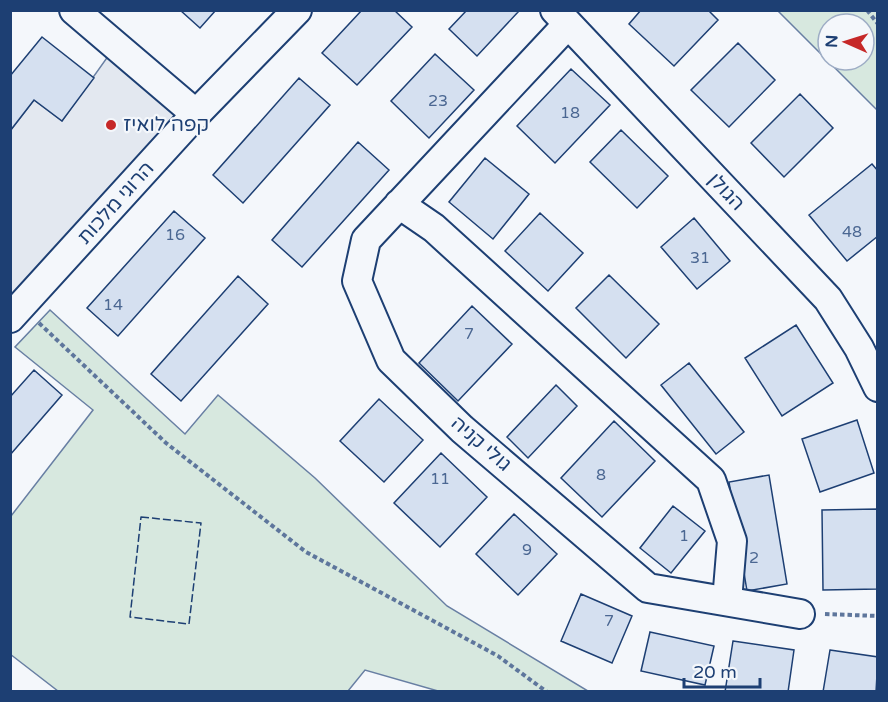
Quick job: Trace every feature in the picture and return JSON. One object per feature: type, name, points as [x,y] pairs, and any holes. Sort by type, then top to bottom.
[{"type":"street","points":[[74,10],[196,114]]},
{"type":"street","name":"הרוגי מלכות","points":[[16,312],[196,114],[297,10]]},
{"type":"street","name":"גולי קניה","points":[[562,17],[366,240],[357,281],[391,360],[462,429],[648,588],[800,614]]},
{"type":"street","name":"הגולן","points":[[562,17],[828,299],[859,348],[878,387]]},
{"type":"street","points":[[399,204],[434,228],[711,480],[732,541],[727,601]]},
{"type":"path","points":[[867,10],[878,24]]},
{"type":"path","points":[[16,312],[166,443],[306,552],[498,656],[547,692]]},
{"type":"path","points":[[800,614],[878,616]]},
{"type":"shaded area","points":[[778,11],[877,11],[877,110],[839,72],[876,72],[876,12],[816,12],[816,49]]},
{"type":"shaded area","points":[[116,45],[196,114],[11,317],[10,131],[34,100],[62,121]]},
{"type":"shaded area","points":[[50,310],[185,434],[218,395],[315,478],[447,606],[588,691],[438,691],[365,670],[348,691],[58,691],[10,654],[11,516],[93,410],[15,347]]},
{"type":"building","points":[[180,10],[216,10],[200,28]]},
{"type":"building","points":[[362,10],[394,10],[412,27],[357,85],[322,53]]},
{"type":"building","points":[[467,10],[516,10],[518,12],[477,56],[449,29]]},
{"type":"building","points":[[641,10],[708,10],[718,20],[674,66],[629,24]]},
{"type":"building","points":[[42,37],[94,78],[62,121],[34,100],[10,131],[10,76]]},
{"type":"building","points":[[738,43],[775,80],[729,127],[691,90]]},
{"type":"building","points":[[435,54],[474,90],[429,138],[391,101]]},
{"type":"building","points":[[571,69],[610,105],[555,163],[517,126]]},
{"type":"building","points":[[299,78],[330,105],[243,203],[213,175]]},
{"type":"building","points":[[800,94],[833,128],[784,177],[751,143]]},
{"type":"building","points":[[621,130],[668,176],[637,208],[590,162]]},
{"type":"building","points":[[358,142],[389,170],[302,267],[272,240]]},
{"type":"building","points":[[485,158],[529,194],[493,239],[449,202]]},
{"type":"building","points":[[872,164],[878,171],[878,236],[847,261],[809,215]]},
{"type":"building","points":[[174,211],[205,238],[118,336],[87,308]]},
{"type":"building","points":[[540,213],[583,253],[548,291],[505,251]]},
{"type":"building","points":[[694,218],[730,261],[697,289],[661,247]]},
{"type":"building","points":[[609,275],[659,324],[626,358],[576,308]]},
{"type":"building","points":[[238,276],[268,304],[181,401],[151,374]]},
{"type":"building","points":[[472,306],[512,344],[458,401],[419,363]]},
{"type":"building","points":[[796,325],[833,383],[782,416],[745,358]]},
{"type":"building","points":[[689,363],[744,432],[716,454],[661,385]]},
{"type":"building","points":[[34,370],[62,395],[10,455],[10,397]]},
{"type":"building","points":[[556,385],[577,406],[528,458],[507,437]]},
{"type":"building","points":[[379,399],[423,440],[384,482],[340,441]]},
{"type":"building","points":[[857,420],[874,473],[820,492],[802,439]]},
{"type":"building","points":[[614,421],[655,461],[602,517],[561,478]]},
{"type":"building","points":[[441,453],[487,497],[440,547],[394,503]]},
{"type":"building","points":[[769,475],[787,584],[747,591],[729,482]]},
{"type":"building","points":[[673,506],[705,531],[671,573],[640,548]]},
{"type":"building","points":[[878,509],[878,589],[823,590],[822,510]]},
{"type":"building","points":[[514,514],[557,554],[518,595],[476,554]]},
{"type":"building","points":[[581,594],[632,616],[612,663],[561,641]]},
{"type":"building","points":[[650,632],[714,646],[705,685],[641,671]]},
{"type":"building","points":[[733,641],[794,650],[788,692],[725,692]]},
{"type":"building","points":[[830,650],[878,657],[876,692],[823,692]]},
{"type":"fence","points":[[141,517],[201,523],[189,624],[130,617],[141,517]]},
{"type":"place","name":"קפה לואיז","points":[[111,125]]}]
